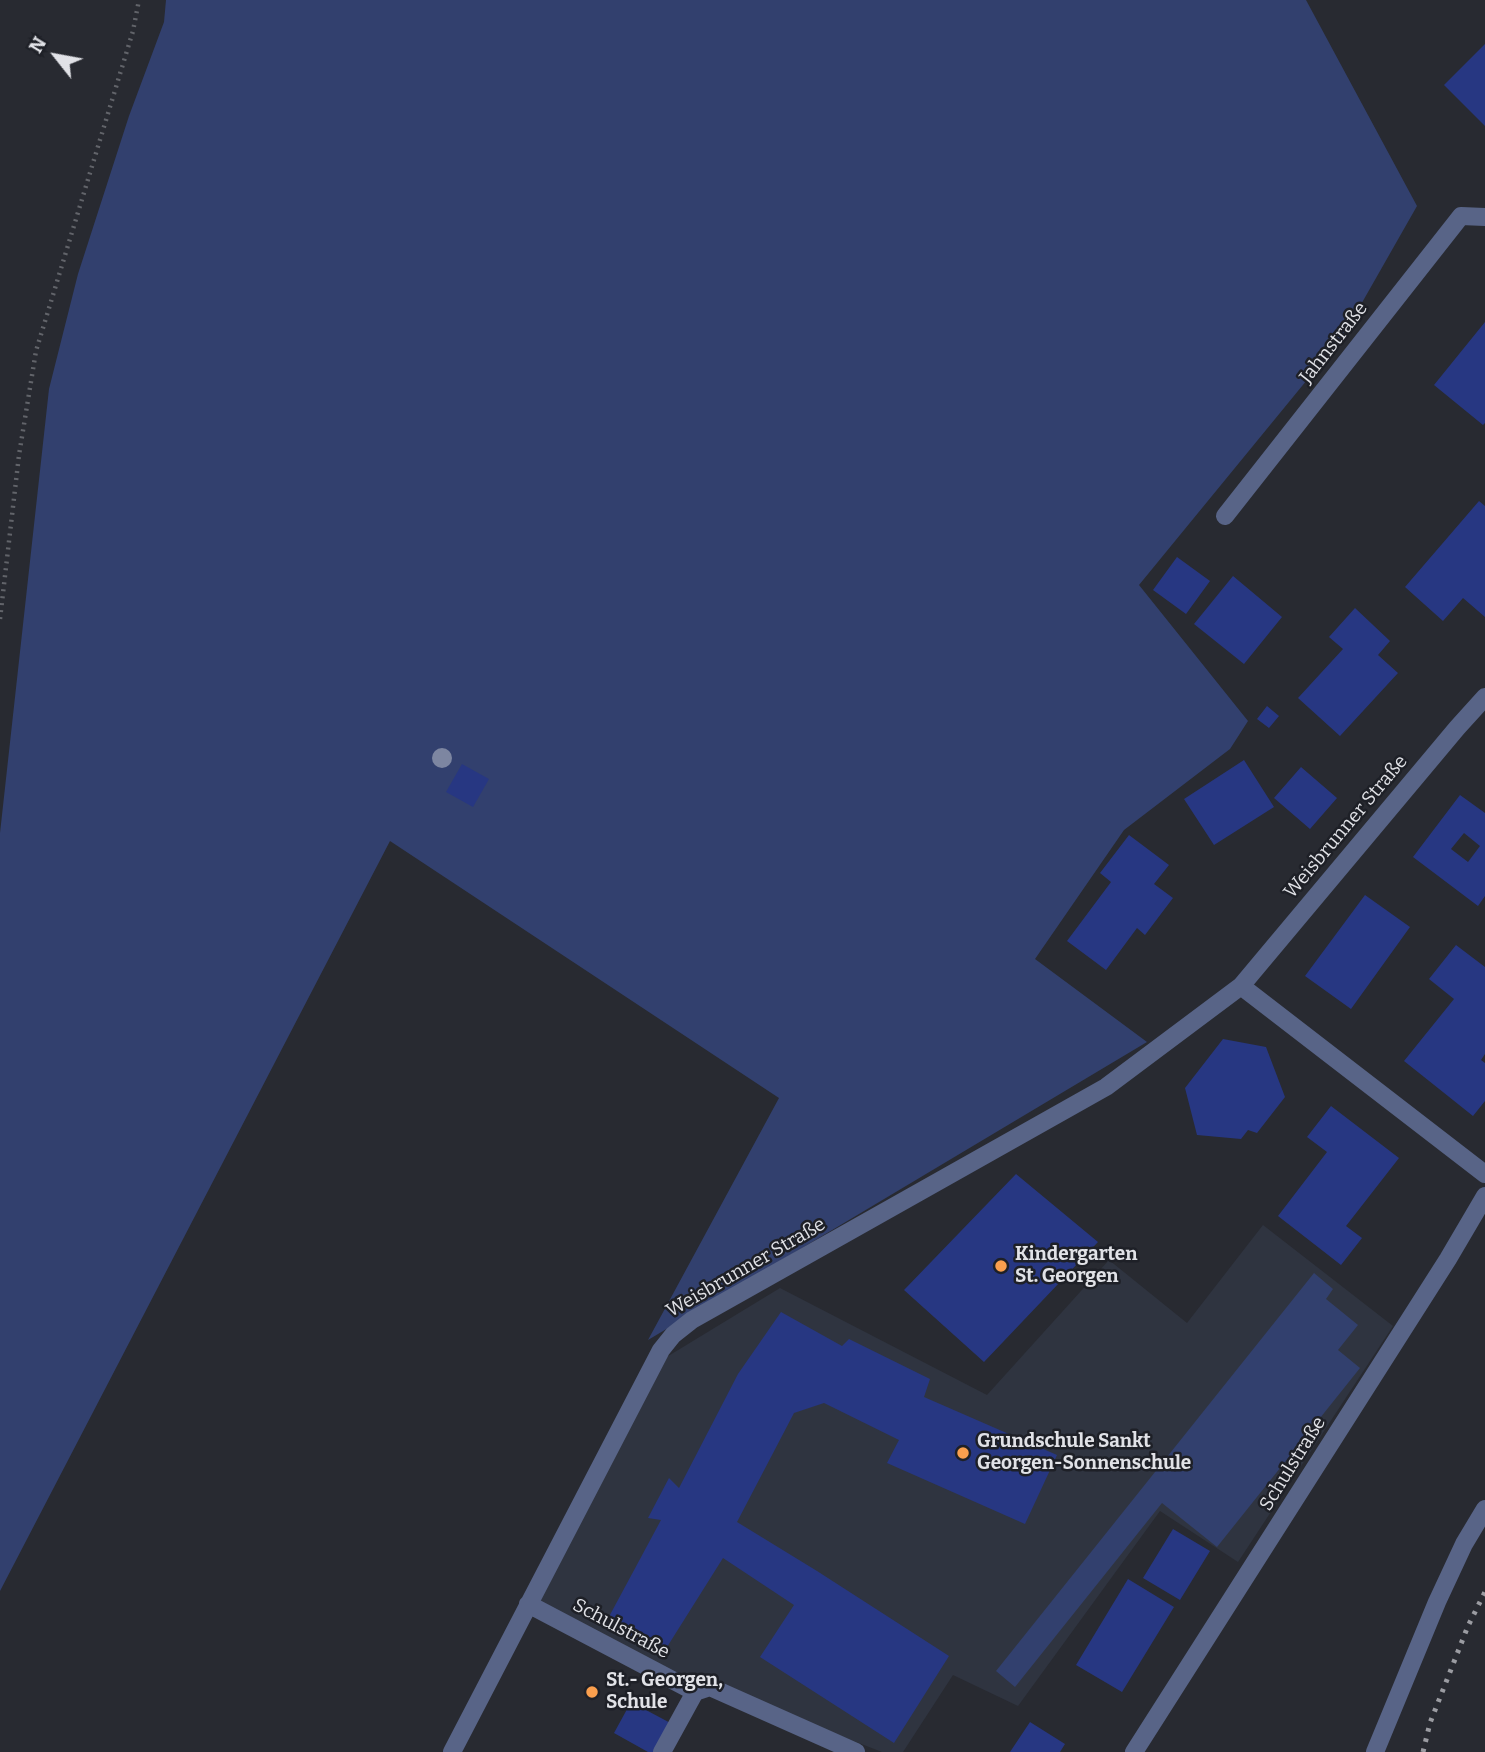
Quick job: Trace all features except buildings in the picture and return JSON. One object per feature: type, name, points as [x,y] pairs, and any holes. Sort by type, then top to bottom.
[{"type":"street","name":"Jahnstraße","points":[[1225,516],[1461,216],[1485,217]]},
{"type":"street","name":"Weisbrunner Straße","points":[[452,1752],[661,1350],[673,1335],[692,1320],[1106,1087],[1241,986],[1485,697]]},
{"type":"street","points":[[1241,986],[1485,1174]]},
{"type":"street","name":"Schulstraße","points":[[1134,1752],[1485,1196]]},
{"type":"street","points":[[1375,1752],[1437,1602],[1464,1544],[1485,1509]]},
{"type":"street","name":"Schulstraße","points":[[528,1604],[695,1692],[710,1687],[856,1752]]},
{"type":"street","points":[[662,1752],[695,1692]]},
{"type":"path","points":[[0,619],[19,455],[36,351],[133,32],[139,0]]},
{"type":"shaded area","points":[[166,0],[1306,0],[1417,206],[1343,336],[1139,585],[1248,721],[1230,749],[1124,830],[1035,959],[1147,1042],[648,1340],[779,1098],[390,841],[0,1591],[0,833],[49,389],[78,274],[129,116],[164,22]]},
{"type":"shaded area","name":"Grundschule Sankt Georgen-Sonnenschule","points":[[1263,1225],[1393,1326],[1238,1562],[1160,1511],[1018,1706],[953,1675],[903,1752],[882,1752],[532,1616],[665,1358],[780,1288],[987,1395],[1109,1260],[1187,1323]]},
{"type":"shaded area","points":[[1314,1273],[1333,1289],[1326,1299],[1358,1325],[1338,1350],[1360,1368],[1217,1547],[1162,1503],[1015,1687],[996,1671]]},
{"type":"railway","points":[[1423,1752],[1430,1723],[1468,1626],[1485,1592]]},
{"type":"place","name":"Kindergarten St. Georgen","points":[[1001,1266]]},
{"type":"place","name":"Grundschule Sankt Georgen-Sonnenschule","points":[[963,1453]]},
{"type":"place","name":"St.- Georgen, Schule","points":[[592,1692]]}]
